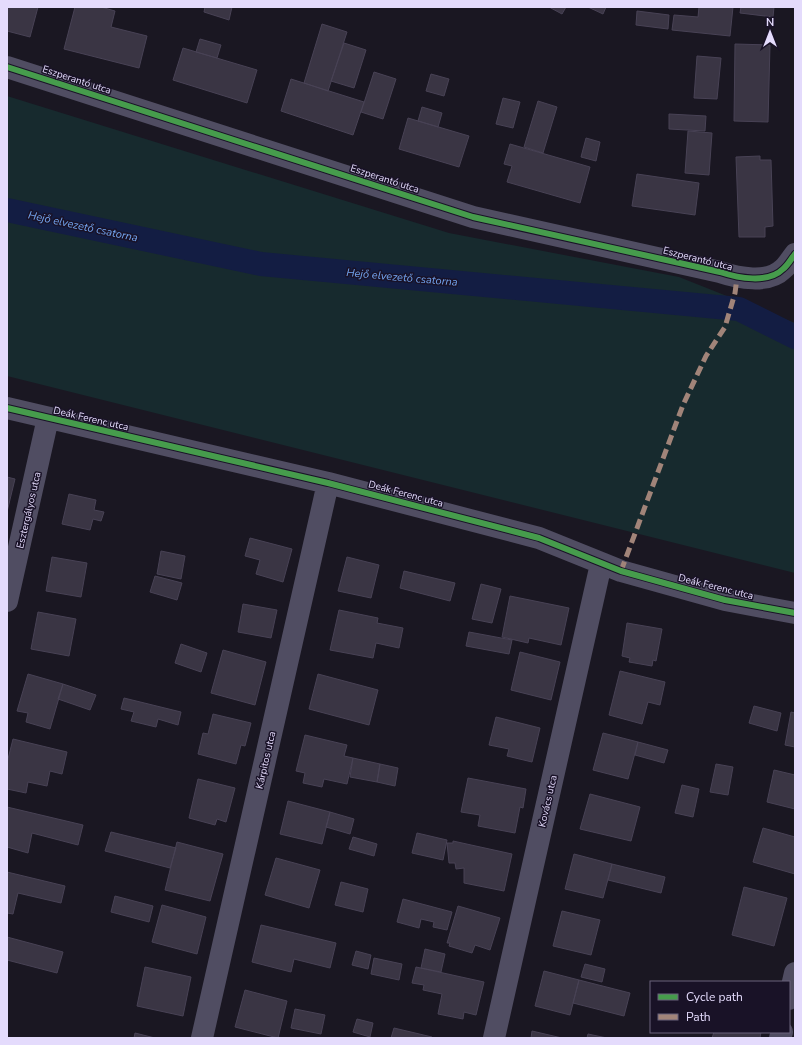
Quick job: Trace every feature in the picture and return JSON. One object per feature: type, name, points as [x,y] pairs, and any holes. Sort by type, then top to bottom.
[{"type":"street","name":"Eszperantó utca","points":[[7,67],[473,217],[720,272],[737,278],[765,278],[783,270],[795,254]]},
{"type":"street","name":"Deák Ferenc utca","points":[[7,408],[328,483],[539,538],[621,572],[724,600],[795,613]]},
{"type":"street","name":"Esztergályos utca","points":[[7,601],[48,418]]},
{"type":"street","name":"Kárpitos utca","points":[[202,1038],[328,483]]},
{"type":"street","name":"Kovács utca","points":[[494,1038],[601,564]]},
{"type":"street","points":[[790,994],[795,972]]},
{"type":"green space","points":[[7,96],[449,233],[679,277],[795,323],[795,573],[7,376]]},
{"type":"building","points":[[7,7],[38,7],[30,37],[7,31]]},
{"type":"building","points":[[75,7],[101,7],[115,11],[111,27],[147,36],[139,68],[64,49]]},
{"type":"building","points":[[205,7],[232,7],[229,20],[204,12]]},
{"type":"building","points":[[549,7],[566,7],[562,14]]},
{"type":"building","points":[[588,7],[606,7],[603,14]]},
{"type":"building","points":[[699,7],[733,7],[730,36],[672,30],[674,15],[698,17]]},
{"type":"building","points":[[741,7],[774,7],[773,17],[740,13]]},
{"type":"building","points":[[637,11],[669,15],[668,29],[636,25]]},
{"type":"building","points":[[322,24],[347,32],[328,91],[304,83]]},
{"type":"building","points":[[200,39],[221,45],[217,58],[196,52]]},
{"type":"building","points":[[344,43],[366,50],[354,88],[331,81]]},
{"type":"building","points":[[735,44],[770,45],[768,122],[734,121]]},
{"type":"building","points":[[183,48],[257,70],[247,103],[173,80]]},
{"type":"building","points":[[697,56],[721,58],[717,99],[694,98]]},
{"type":"building","points":[[374,72],[396,79],[383,119],[361,112]]},
{"type":"building","points":[[431,74],[449,79],[444,96],[426,91]]},
{"type":"building","points":[[291,79],[364,102],[353,135],[281,111]]},
{"type":"building","points":[[503,98],[520,102],[513,128],[496,124]]},
{"type":"building","points":[[538,101],[557,107],[543,153],[524,147]]},
{"type":"building","points":[[422,107],[442,113],[438,127],[418,121]]},
{"type":"building","points":[[669,114],[706,116],[705,131],[669,129]]},
{"type":"building","points":[[408,118],[469,136],[459,167],[399,149]]},
{"type":"building","points":[[688,131],[712,133],[709,175],[685,173]]},
{"type":"building","points":[[586,138],[600,142],[596,161],[581,157]]},
{"type":"building","points":[[510,144],[590,167],[580,203],[507,182],[512,166],[504,164]]},
{"type":"building","points":[[760,156],[760,160],[771,160],[773,226],[765,227],[765,237],[739,237],[736,157]]},
{"type":"building","points":[[637,174],[699,183],[695,215],[632,206]]},
{"type":"building","points":[[7,477],[15,479],[7,512]]},
{"type":"building","points":[[69,494],[96,500],[94,510],[104,512],[101,521],[93,519],[90,530],[62,524]]},
{"type":"building","points":[[250,538],[292,549],[283,582],[256,574],[260,560],[245,556]]},
{"type":"building","points":[[161,551],[185,556],[181,579],[157,574]]},
{"type":"building","points":[[52,557],[87,563],[81,597],[46,591]]},
{"type":"building","points":[[347,557],[379,565],[371,598],[338,591]]},
{"type":"building","points":[[404,571],[455,583],[450,601],[400,588]]},
{"type":"building","points":[[155,576],[182,583],[177,600],[150,592]]},
{"type":"building","points":[[481,584],[501,589],[492,623],[472,619]]},
{"type":"building","points":[[510,596],[569,608],[561,645],[529,638],[528,643],[502,637]]},
{"type":"building","points":[[243,604],[277,610],[271,638],[238,632]]},
{"type":"building","points":[[339,610],[378,618],[377,623],[403,628],[399,648],[376,643],[373,658],[330,650]]},
{"type":"building","points":[[38,612],[76,619],[69,656],[31,649]]},
{"type":"building","points":[[627,623],[662,629],[656,661],[653,660],[652,666],[629,662],[630,658],[622,656]]},
{"type":"building","points":[[469,632],[512,640],[509,654],[466,646]]},
{"type":"building","points":[[181,644],[207,653],[201,672],[175,663]]},
{"type":"building","points":[[223,650],[266,662],[255,705],[211,693]]},
{"type":"building","points":[[520,652],[560,662],[551,700],[511,690]]},
{"type":"building","points":[[620,671],[665,682],[660,705],[648,702],[642,724],[609,715]]},
{"type":"building","points":[[28,674],[63,684],[50,729],[26,722],[28,713],[17,711]]},
{"type":"building","points":[[318,674],[378,690],[369,725],[309,709]]},
{"type":"building","points":[[63,684],[96,695],[90,710],[58,699]]},
{"type":"building","points":[[124,698],[181,712],[178,725],[158,719],[156,727],[131,721],[134,712],[121,709]]},
{"type":"building","points":[[754,706],[781,713],[777,731],[749,723]]},
{"type":"building","points":[[791,712],[795,713],[795,747],[785,745]]},
{"type":"building","points":[[213,714],[251,723],[245,746],[241,745],[236,764],[198,754],[203,733],[208,734]]},
{"type":"building","points":[[496,717],[540,728],[532,762],[507,756],[509,749],[489,745]]},
{"type":"building","points":[[603,733],[638,742],[628,779],[593,770]]},
{"type":"building","points":[[305,735],[347,745],[344,756],[353,758],[347,784],[324,779],[322,787],[303,783],[305,773],[296,771]]},
{"type":"building","points":[[13,739],[67,752],[62,774],[50,771],[47,786],[28,782],[26,793],[7,789],[7,763]]},
{"type":"building","points":[[638,742],[668,750],[664,763],[635,755]]},
{"type":"building","points":[[353,758],[380,764],[377,782],[350,777]]},
{"type":"building","points":[[380,764],[398,768],[395,786],[377,782]]},
{"type":"building","points":[[716,764],[733,767],[728,795],[710,792]]},
{"type":"building","points":[[774,770],[795,775],[795,809],[767,802]]},
{"type":"building","points":[[468,778],[526,789],[523,808],[520,807],[515,833],[478,826],[480,815],[461,812]]},
{"type":"building","points":[[198,779],[235,788],[226,822],[217,819],[215,825],[189,818]]},
{"type":"building","points":[[682,785],[699,789],[693,817],[675,813]]},
{"type":"building","points":[[590,794],[640,807],[631,841],[580,829]]},
{"type":"building","points":[[288,801],[330,812],[322,844],[280,834]]},
{"type":"building","points":[[7,807],[83,825],[78,845],[32,833],[28,853],[7,847]]},
{"type":"building","points":[[330,812],[354,819],[350,834],[326,827]]},
{"type":"building","points":[[763,828],[795,837],[795,874],[753,862]]},
{"type":"building","points":[[111,832],[176,848],[170,868],[105,851]]},
{"type":"building","points":[[417,833],[447,840],[443,860],[412,853]]},
{"type":"building","points":[[353,837],[377,844],[374,856],[349,849]]},
{"type":"building","points":[[453,841],[512,854],[504,891],[464,883],[464,868],[456,869],[455,863],[449,863],[447,843],[453,843]]},
{"type":"building","points":[[177,842],[223,854],[210,901],[165,890]]},
{"type":"building","points":[[574,854],[612,864],[603,898],[565,889]]},
{"type":"building","points":[[276,858],[320,870],[309,908],[265,895]]},
{"type":"building","points":[[612,864],[665,877],[661,893],[608,880]]},
{"type":"building","points":[[7,872],[65,886],[61,903],[18,893],[13,914],[7,913]]},
{"type":"building","points":[[341,882],[368,889],[363,912],[335,905]]},
{"type":"building","points":[[744,887],[787,898],[774,946],[732,935]]},
{"type":"building","points":[[115,896],[153,906],[149,922],[111,912]]},
{"type":"building","points":[[403,899],[452,912],[447,930],[433,927],[434,922],[421,919],[419,928],[397,922]]},
{"type":"building","points":[[162,905],[206,917],[197,954],[152,942]]},
{"type":"building","points":[[458,906],[500,918],[490,950],[475,945],[472,953],[449,946],[450,943],[447,943]]},
{"type":"building","points":[[562,911],[600,920],[591,955],[553,946]]},
{"type":"building","points":[[261,925],[336,943],[330,968],[294,959],[291,972],[252,962]]},
{"type":"building","points":[[7,937],[63,952],[57,973],[7,960]]},
{"type":"building","points":[[425,949],[445,954],[441,972],[421,968]]},
{"type":"building","points":[[356,951],[371,955],[368,969],[352,965]]},
{"type":"building","points":[[374,958],[402,964],[399,980],[371,974]]},
{"type":"building","points":[[585,964],[605,969],[602,982],[581,977]]},
{"type":"building","points":[[145,967],[191,977],[183,1016],[137,1006]]},
{"type":"building","points":[[416,967],[484,982],[476,1015],[464,1012],[463,1019],[438,1014],[442,994],[423,990],[424,985],[412,983]]},
{"type":"building","points":[[544,971],[579,980],[570,1015],[535,1006]]},
{"type":"building","points":[[579,980],[630,993],[624,1016],[573,1003]]},
{"type":"building","points":[[245,990],[287,1001],[278,1038],[235,1027]]},
{"type":"building","points":[[295,1009],[325,1015],[321,1034],[291,1028]]},
{"type":"building","points":[[357,1019],[373,1023],[370,1037],[353,1032]]},
{"type":"building","points":[[394,1028],[432,1037],[432,1038],[391,1038]]},
{"type":"building","points":[[532,1031],[562,1038],[531,1038]]},
{"type":"building","points":[[135,1033],[155,1038],[134,1038]]},
{"type":"building","points":[[714,1033],[761,1033],[760,1038],[712,1038]]},
{"type":"building","points":[[588,1034],[607,1038],[587,1038]]},
{"type":"waterway","name":"Hejő elvezető csatorna","points":[[7,210],[261,264],[739,309],[795,337]]},
{"type":"marked path","points":[[621,571],[683,405],[706,356],[725,327],[735,293],[737,278]]},
{"type":"cycle path","points":[[7,67],[473,217],[744,278],[761,278],[777,274],[786,266],[795,254]]},
{"type":"cycle path","points":[[7,408],[328,483],[539,538],[621,571],[725,600],[795,613]]}]
